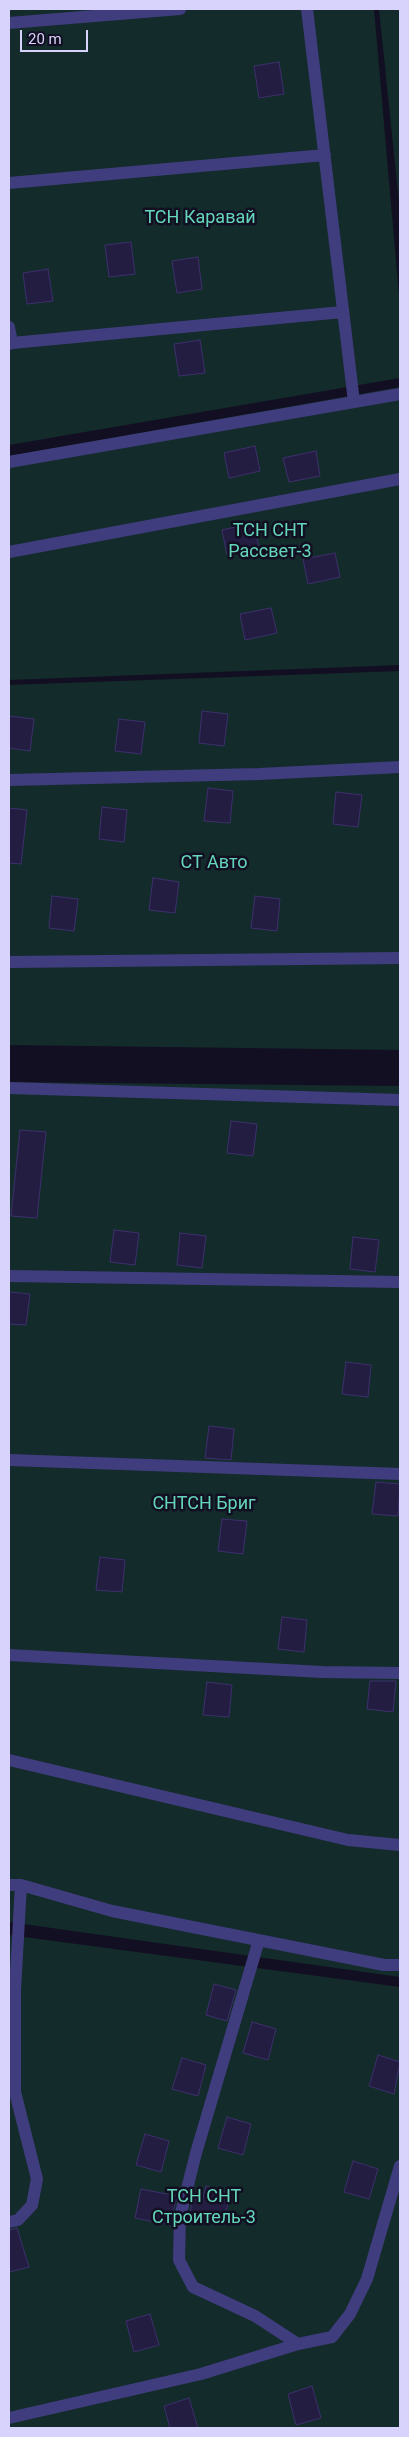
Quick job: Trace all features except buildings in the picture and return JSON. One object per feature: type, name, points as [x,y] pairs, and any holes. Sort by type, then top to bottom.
[{"type":"lane","points":[[9,23],[180,9]]},
{"type":"lane","points":[[307,9],[354,402]]},
{"type":"lane","points":[[9,183],[324,155]]},
{"type":"lane","points":[[9,326],[10,343],[343,312]]},
{"type":"lane","points":[[9,462],[400,394]]},
{"type":"lane","points":[[9,552],[400,479]]},
{"type":"lane","points":[[9,780],[259,774],[400,767]]},
{"type":"lane","points":[[9,962],[400,958]]},
{"type":"lane","points":[[9,1088],[400,1100]]},
{"type":"lane","points":[[9,1276],[400,1282]]},
{"type":"lane","points":[[9,1460],[400,1474]]},
{"type":"lane","points":[[9,1655],[322,1672],[400,1673]]},
{"type":"lane","points":[[9,1760],[348,1840],[400,1845]]},
{"type":"lane","points":[[9,2222],[18,2220],[32,2205],[37,2179],[15,2092],[15,1885],[112,1911],[384,1965],[400,1965]]},
{"type":"lane","points":[[259,1940],[180,2217],[179,2260],[193,2287],[255,2316],[298,2344]]},
{"type":"lane","points":[[9,2418],[201,2374],[298,2344],[332,2338],[350,2314],[367,2279],[400,2166]]},
{"type":"green space","name":"ТСН Каравай","points":[[9,9],[374,9],[400,307],[400,378],[9,445]]},
{"type":"green space","points":[[379,9],[400,9],[400,212]]},
{"type":"green space","name":"ТСН СНТ Рассвет-3","points":[[400,387],[400,665],[9,680],[9,456]]},
{"type":"green space","name":"СТ Авто","points":[[400,671],[400,1050],[9,1045],[9,685]]},
{"type":"green space","name":"СНТСН Бриг","points":[[9,1082],[400,1086],[400,1977],[9,1922]]},
{"type":"green space","name":"ТСН СНТ Строитель-3","points":[[9,1935],[400,1987],[400,2428],[9,2428]]}]
